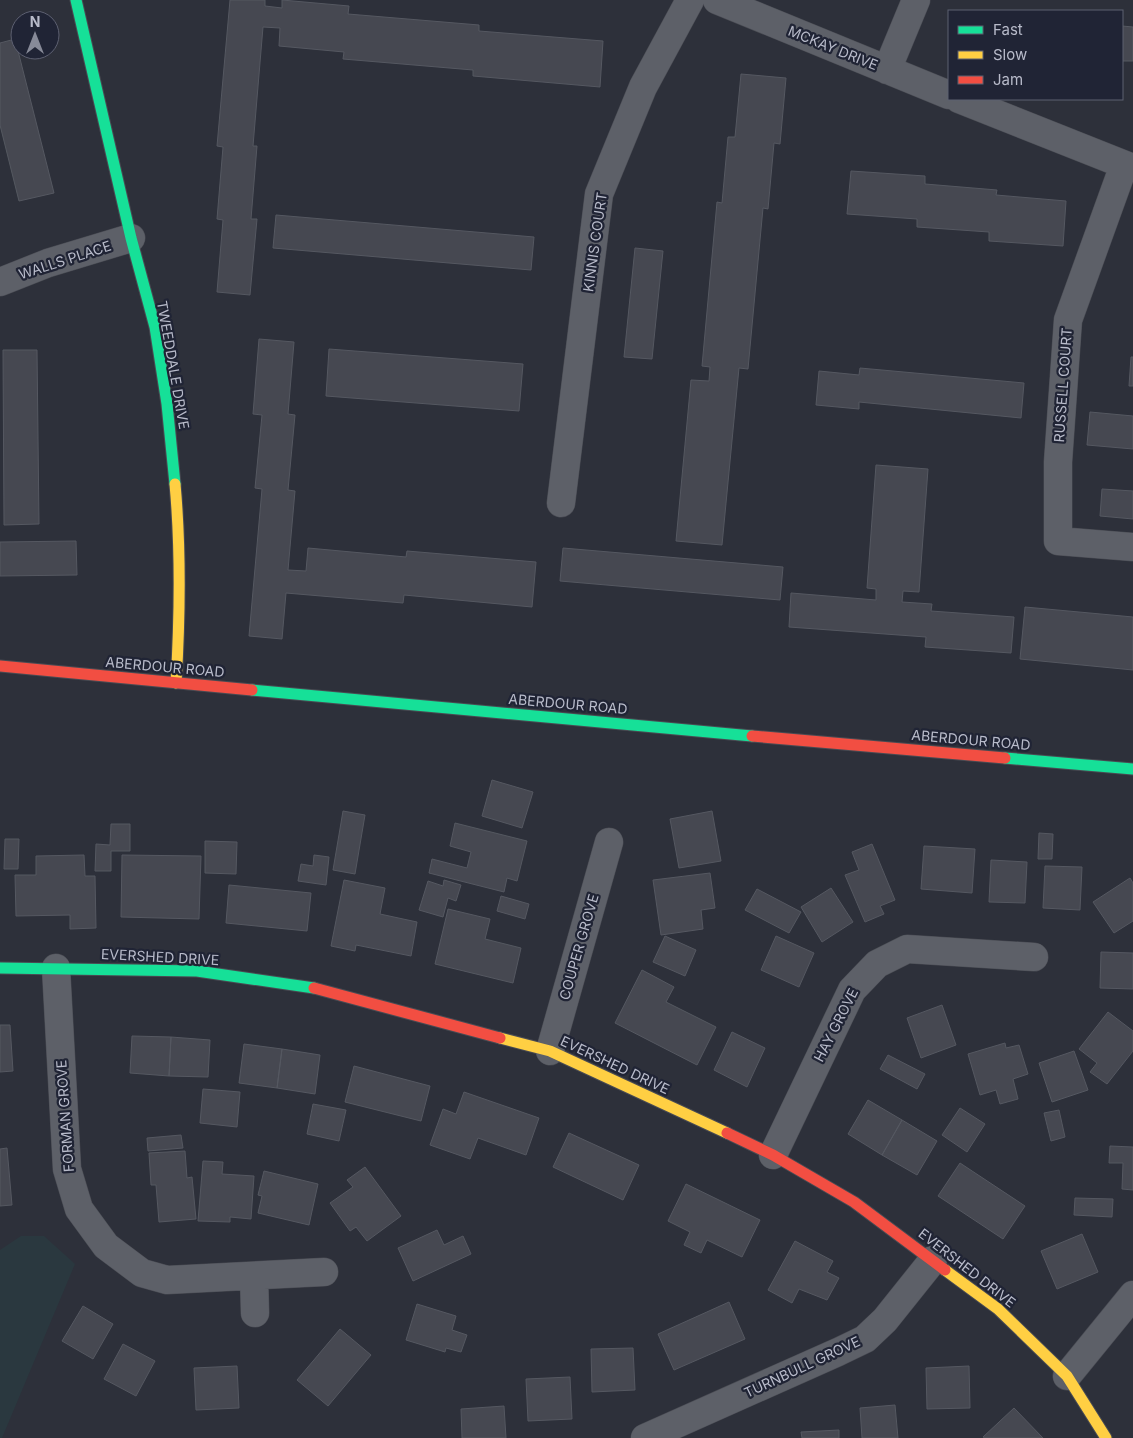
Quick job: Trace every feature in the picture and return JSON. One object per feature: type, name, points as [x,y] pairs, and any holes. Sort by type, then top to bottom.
[{"type":"street","name":"TWEEDDALE DRIVE","points":[[76,0],[131,238],[154,326],[168,414],[176,496],[179,565],[176,683]]},
{"type":"street","name":"KINNIS COURT","points":[[561,503],[599,194],[643,87],[690,0]]},
{"type":"street","name":"MCKAY DRIVE","points":[[716,0],[948,95]]},
{"type":"street","points":[[887,70],[916,0]]},
{"type":"street","points":[[962,100],[1129,166]]},
{"type":"street","name":"RUSSELL COURT","points":[[1129,166],[1068,320],[1058,462],[1058,541],[1133,547]]},
{"type":"street","name":"WALLS PLACE","points":[[0,282],[48,263],[131,238]]},
{"type":"street","name":"ABERDOUR ROAD","points":[[0,666],[1133,769]]},
{"type":"street","name":"COUPER GROVE","points":[[550,1051],[609,842]]},
{"type":"street","name":"HAY GROVE","points":[[773,1155],[852,990],[877,964],[907,949],[1034,957]]},
{"type":"street","name":"EVERSHED DRIVE","points":[[0,968],[197,971],[316,988],[550,1051],[773,1155],[854,1202],[998,1310],[1067,1376],[1106,1438]]},
{"type":"street","name":"FORMAN GROVE","points":[[56,968],[67,1169],[79,1208],[106,1246],[142,1273],[166,1280],[324,1272]]},
{"type":"street","name":"TURNBULL GROVE","points":[[645,1438],[838,1352],[865,1338],[885,1320],[933,1260]]},
{"type":"street","points":[[254,1276],[256,1313]]},
{"type":"street","points":[[1067,1376],[1133,1295]]},
{"type":"shaded area","points":[[21,1236],[44,1236],[75,1264],[2,1438],[0,1438],[0,1250]]},
{"type":"building","points":[[230,0],[265,0],[265,6],[282,8],[282,0],[349,6],[348,14],[479,25],[479,31],[603,41],[600,87],[473,76],[473,70],[343,59],[344,52],[279,46],[280,28],[263,27],[253,146],[257,146],[251,219],[257,219],[250,295],[217,292],[223,220],[217,219],[223,147],[217,146]]},
{"type":"building","points":[[1123,26],[1133,27],[1133,61],[1123,61]]},
{"type":"building","points":[[10,40],[10,60],[20,60],[54,193],[19,201],[0,125],[0,43]]},
{"type":"building","points":[[741,74],[786,78],[780,144],[774,143],[768,209],[763,208],[748,369],[739,368],[722,545],[676,541],[691,380],[709,381],[710,367],[702,366],[717,202],[722,203],[728,137],[735,137]]},
{"type":"building","points":[[851,171],[925,176],[925,184],[997,190],[996,195],[1066,201],[1063,246],[989,241],[989,232],[917,227],[917,219],[847,214]]},
{"type":"building","points":[[276,215],[534,237],[531,270],[273,248]]},
{"type":"building","points":[[635,248],[663,251],[652,359],[624,357]]},
{"type":"building","points":[[259,339],[294,342],[288,414],[295,415],[288,490],[295,491],[288,570],[306,571],[308,548],[406,557],[407,551],[536,562],[532,607],[404,595],[403,603],[286,593],[282,639],[249,636],[262,489],[255,488],[262,415],[253,414]]},
{"type":"building","points":[[329,349],[523,364],[519,411],[326,396]]},
{"type":"building","points":[[3,350],[37,350],[39,524],[4,525]]},
{"type":"building","points":[[1131,357],[1133,357],[1133,386],[1129,386]]},
{"type":"building","points":[[860,368],[1024,383],[1021,418],[859,402],[859,409],[816,405],[819,371],[859,375]]},
{"type":"building","points":[[1090,412],[1133,416],[1133,449],[1087,445]]},
{"type":"building","points":[[876,465],[928,469],[919,592],[903,591],[902,602],[932,604],[931,611],[1014,617],[1011,653],[925,647],[926,637],[789,627],[791,593],[876,600],[876,589],[867,588]]},
{"type":"building","points":[[1102,489],[1133,491],[1133,519],[1100,516]]},
{"type":"building","points":[[76,541],[77,575],[0,576],[0,542]]},
{"type":"building","points":[[563,548],[783,567],[780,600],[560,581]]},
{"type":"building","points":[[1025,607],[1133,617],[1133,670],[1020,659]]},
{"type":"building","points":[[492,780],[533,792],[522,828],[482,816]]},
{"type":"building","points":[[343,811],[365,815],[355,874],[333,870]]},
{"type":"building","points":[[712,811],[721,861],[679,868],[670,819]]},
{"type":"building","points":[[455,823],[527,841],[517,881],[507,878],[504,892],[429,873],[432,859],[467,868],[471,852],[450,846]]},
{"type":"building","points":[[111,824],[130,824],[130,851],[111,851],[111,871],[95,871],[96,844],[110,845]]},
{"type":"building","points":[[1039,833],[1053,834],[1052,859],[1038,859]]},
{"type":"building","points":[[5,839],[19,839],[18,869],[4,869]]},
{"type":"building","points":[[205,841],[237,842],[236,874],[205,873]]},
{"type":"building","points":[[872,844],[895,900],[880,906],[884,914],[865,922],[845,875],[859,870],[852,852]]},
{"type":"building","points":[[924,846],[975,849],[972,893],[921,889]]},
{"type":"building","points":[[84,855],[85,876],[95,876],[96,928],[70,929],[70,915],[16,916],[15,875],[36,875],[36,856]]},
{"type":"building","points":[[122,855],[201,856],[199,919],[121,917]]},
{"type":"building","points":[[314,855],[329,857],[326,885],[298,881],[301,864],[313,866]]},
{"type":"building","points":[[991,860],[1027,862],[1025,903],[989,902]]},
{"type":"building","points":[[1045,866],[1082,867],[1080,910],[1043,908]]},
{"type":"building","points":[[710,873],[715,908],[701,910],[703,929],[661,935],[653,880]]},
{"type":"building","points":[[1130,878],[1133,883],[1133,921],[1114,933],[1093,902]]},
{"type":"building","points":[[344,880],[385,888],[380,914],[417,922],[411,956],[356,945],[355,951],[331,946]]},
{"type":"building","points":[[444,880],[461,885],[456,901],[448,898],[443,917],[419,910],[428,881],[443,886]]},
{"type":"building","points":[[229,885],[311,893],[307,931],[226,923]]},
{"type":"building","points":[[831,888],[853,922],[822,942],[801,907]]},
{"type":"building","points":[[757,889],[801,912],[789,933],[745,910]]},
{"type":"building","points":[[501,896],[529,904],[525,919],[497,911]]},
{"type":"building","points":[[448,909],[490,919],[485,939],[521,948],[513,983],[435,964]]},
{"type":"building","points":[[665,936],[696,950],[685,976],[653,962]]},
{"type":"building","points":[[776,936],[814,953],[799,987],[761,970]]},
{"type":"building","points":[[1101,952],[1133,953],[1133,989],[1100,988]]},
{"type":"building","points":[[642,970],[674,987],[666,1002],[716,1027],[697,1065],[615,1023]]},
{"type":"building","points":[[942,1005],[956,1045],[921,1058],[907,1018]]},
{"type":"building","points":[[1108,1012],[1133,1031],[1133,1051],[1107,1084],[1090,1072],[1097,1063],[1079,1049]]},
{"type":"building","points":[[0,1025],[10,1025],[13,1071],[0,1072]]},
{"type":"building","points":[[732,1032],[765,1048],[747,1087],[714,1070]]},
{"type":"building","points":[[132,1036],[171,1037],[169,1076],[130,1073]]},
{"type":"building","points":[[171,1037],[210,1040],[208,1077],[169,1076]]},
{"type":"building","points":[[1005,1043],[1006,1048],[1019,1045],[1028,1074],[1013,1079],[1018,1099],[1000,1104],[996,1090],[980,1095],[968,1054]]},
{"type":"building","points":[[244,1044],[282,1049],[277,1088],[239,1083]]},
{"type":"building","points":[[282,1049],[320,1055],[315,1094],[277,1088]]},
{"type":"building","points":[[1074,1051],[1088,1090],[1052,1102],[1039,1063]]},
{"type":"building","points":[[888,1055],[925,1074],[917,1089],[880,1069]]},
{"type":"building","points":[[354,1066],[430,1086],[421,1121],[345,1102]]},
{"type":"building","points":[[203,1089],[240,1092],[237,1127],[200,1123]]},
{"type":"building","points":[[464,1092],[539,1118],[526,1155],[478,1138],[470,1159],[430,1145],[443,1109],[456,1114]]},
{"type":"building","points":[[868,1100],[902,1120],[882,1155],[848,1134]]},
{"type":"building","points":[[313,1104],[346,1110],[339,1141],[307,1134]]},
{"type":"building","points":[[960,1108],[985,1124],[967,1152],[942,1135]]},
{"type":"building","points":[[1059,1110],[1065,1137],[1051,1141],[1044,1113]]},
{"type":"building","points":[[902,1120],[937,1141],[917,1175],[882,1155]]},
{"type":"building","points":[[569,1133],[639,1165],[623,1200],[553,1167]]},
{"type":"building","points":[[181,1135],[183,1148],[148,1151],[147,1138]]},
{"type":"building","points":[[1110,1146],[1133,1147],[1133,1190],[1122,1189],[1123,1163],[1109,1163]]},
{"type":"building","points":[[7,1148],[12,1205],[0,1206],[0,1149]]},
{"type":"building","points":[[185,1151],[187,1178],[192,1177],[196,1219],[159,1222],[156,1185],[151,1185],[149,1153]]},
{"type":"building","points":[[203,1161],[223,1162],[222,1174],[254,1176],[251,1219],[230,1217],[230,1222],[198,1221]]},
{"type":"building","points":[[960,1163],[1025,1206],[1003,1239],[938,1196]]},
{"type":"building","points":[[365,1167],[401,1216],[367,1241],[356,1227],[350,1231],[330,1203],[353,1187],[347,1180]]},
{"type":"building","points":[[264,1171],[318,1184],[309,1225],[258,1213],[262,1196],[258,1195]]},
{"type":"building","points":[[686,1184],[760,1220],[742,1257],[707,1240],[701,1253],[684,1245],[690,1232],[668,1221]]},
{"type":"building","points":[[1075,1198],[1113,1199],[1112,1217],[1074,1215]]},
{"type":"building","points":[[437,1230],[444,1245],[463,1236],[471,1254],[413,1281],[398,1248]]},
{"type":"building","points":[[1082,1234],[1098,1272],[1057,1289],[1041,1251]]},
{"type":"building","points":[[795,1241],[833,1261],[827,1272],[839,1278],[827,1300],[799,1289],[792,1303],[768,1290]]},
{"type":"building","points":[[729,1302],[745,1339],[674,1370],[658,1334]]},
{"type":"building","points":[[417,1304],[456,1316],[452,1330],[467,1335],[461,1352],[446,1348],[445,1352],[406,1340]]},
{"type":"building","points":[[83,1306],[113,1324],[93,1359],[62,1341]]},
{"type":"building","points":[[340,1329],[371,1355],[328,1406],[297,1380]]},
{"type":"building","points":[[123,1344],[155,1361],[136,1396],[104,1379]]},
{"type":"building","points":[[633,1348],[635,1390],[592,1392],[591,1349]]},
{"type":"building","points":[[237,1366],[239,1408],[196,1410],[194,1368]]},
{"type":"building","points":[[969,1366],[970,1408],[927,1409],[926,1368]]},
{"type":"building","points":[[570,1377],[572,1419],[528,1421],[526,1379]]},
{"type":"building","points":[[895,1405],[898,1438],[862,1438],[860,1408]]},
{"type":"building","points":[[504,1406],[506,1438],[462,1438],[461,1409]]},
{"type":"building","points":[[1014,1408],[1043,1438],[983,1437]]},
{"type":"building","points":[[839,1430],[839,1438],[802,1438],[801,1432]]},
{"type":"traffic: fast","points":[[76,0],[131,238],[155,327],[167,404],[175,484]]},
{"type":"traffic: fast","points":[[252,690],[752,736]]},
{"type":"traffic: fast","points":[[1005,758],[1133,769]]},
{"type":"traffic: fast","points":[[0,968],[197,971],[314,988]]},
{"type":"traffic: slow","points":[[175,484],[179,584],[176,683]]},
{"type":"traffic: slow","points":[[500,1038],[550,1051],[727,1133]]},
{"type":"traffic: slow","points":[[945,1270],[998,1309],[1067,1376],[1106,1438]]},
{"type":"traffic: jam","points":[[0,666],[252,690]]},
{"type":"traffic: jam","points":[[752,736],[1005,758]]},
{"type":"traffic: jam","points":[[314,988],[500,1038]]},
{"type":"traffic: jam","points":[[727,1133],[773,1155],[854,1202],[945,1270]]}]
